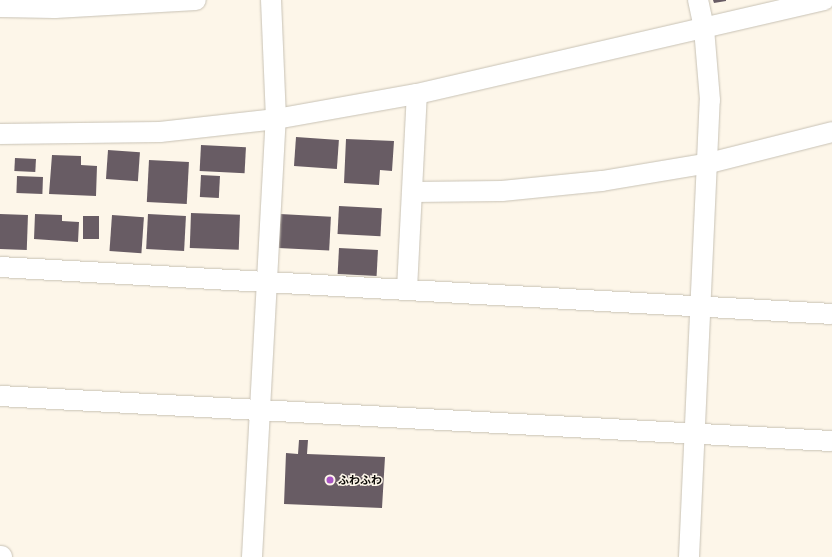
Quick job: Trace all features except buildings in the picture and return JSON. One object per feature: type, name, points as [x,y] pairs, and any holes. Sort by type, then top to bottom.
[{"type":"street","points":[[0,7],[55,8],[196,0]]},
{"type":"street","points":[[252,557],[276,120],[271,0]]},
{"type":"street","points":[[689,557],[696,433],[700,305],[709,163],[710,100],[704,28],[698,0]]},
{"type":"street","points":[[0,134],[160,132],[276,120],[417,94],[824,0]]},
{"type":"street","points":[[407,289],[414,192],[417,94]]},
{"type":"street","points":[[414,192],[517,189],[602,180],[709,163],[832,132]]},
{"type":"street","points":[[0,267],[700,305],[832,314]]},
{"type":"street","points":[[0,396],[832,441]]},
{"type":"place","name":"ふわふわ","points":[[330,480]]}]
